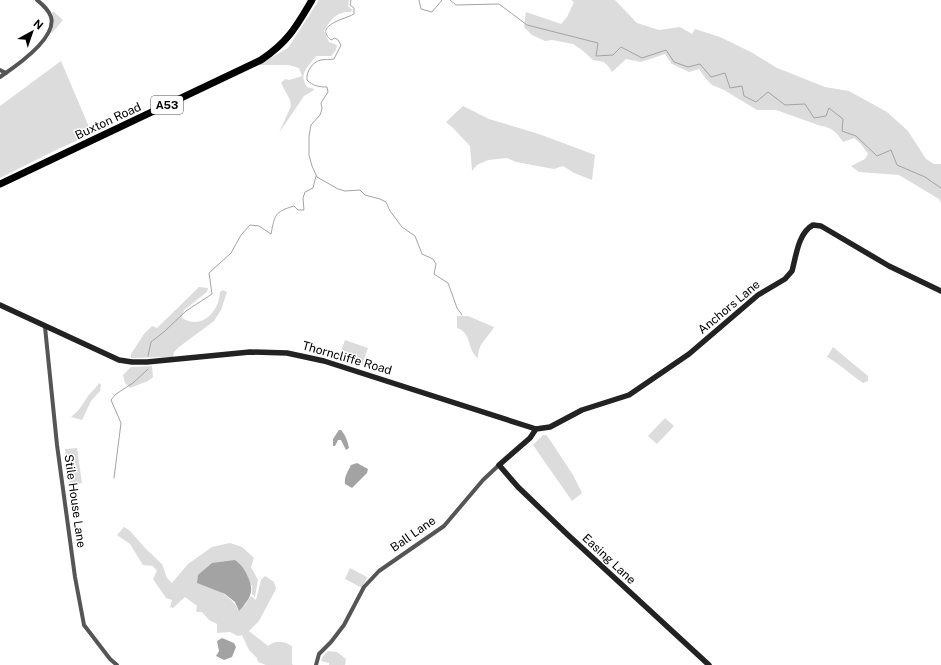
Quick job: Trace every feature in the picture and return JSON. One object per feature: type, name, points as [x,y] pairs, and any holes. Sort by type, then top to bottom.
[{"type":"highway","name":"Buxton Road","points":[[0,184],[261,60],[276,50],[286,40],[298,24],[312,0]]},
{"type":"street","points":[[0,77],[28,55],[46,37],[51,28],[51,16],[48,10],[37,0]]},
{"type":"street","points":[[0,70],[6,73]]},
{"type":"street","name":"Anchors Lane","points":[[536,429],[550,427],[592,406],[629,395],[689,354],[758,295],[785,279],[792,271],[804,233],[813,225],[820,226],[889,266],[941,291]]},
{"type":"street","name":"Thorncliffe Road","points":[[0,305],[119,360],[132,362],[250,352],[287,353],[324,361],[536,429]]},
{"type":"street","name":"Stile House Lane","points":[[45,327],[57,445],[75,577],[84,625],[116,665]]},
{"type":"street","name":"Ball Lane","points":[[316,665],[319,654],[331,642],[344,625],[364,587],[372,578],[379,571],[444,526],[483,480],[530,438],[536,429]]},
{"type":"street","name":"Easing Lane","points":[[499,465],[518,487],[568,536],[709,665]]},
{"type":"shaded area","points":[[319,0],[349,0],[348,6],[352,10],[351,12],[338,14],[329,23],[324,31],[329,42],[337,45],[336,50],[331,56],[316,56],[307,67],[303,78],[304,82],[307,87],[314,90],[304,96],[279,133],[291,106],[290,100],[281,83],[285,79],[289,80],[302,76],[299,68],[288,65],[258,65],[288,48]]},
{"type":"shaded area","points":[[571,0],[615,0],[637,23],[659,30],[680,27],[692,34],[695,29],[720,37],[751,52],[777,68],[825,87],[849,91],[887,112],[908,131],[926,159],[934,164],[941,164],[941,203],[939,199],[899,175],[859,172],[851,166],[865,159],[868,154],[861,144],[854,138],[843,142],[831,129],[776,110],[757,110],[724,90],[712,85],[699,69],[689,72],[672,64],[665,54],[641,62],[626,59],[612,72],[604,62],[593,60],[573,44],[552,40],[545,41],[532,35],[524,27],[526,12],[561,24],[567,17],[574,2]]},
{"type":"shaded area","points":[[53,11],[63,20],[52,33],[50,32],[51,15]]},
{"type":"shaded area","points":[[61,61],[92,134],[0,178],[0,106]]},
{"type":"shaded area","points":[[463,106],[489,119],[539,134],[595,155],[592,180],[574,173],[563,166],[554,169],[516,162],[507,158],[488,160],[477,165],[472,171],[470,146],[446,122]]},
{"type":"shaded area","points":[[199,287],[208,288],[207,292],[184,310],[182,318],[196,322],[208,317],[213,312],[219,299],[220,292],[223,290],[227,292],[221,310],[214,321],[179,347],[174,352],[173,357],[131,358],[131,354],[144,334],[152,326],[157,328]]},
{"type":"shaded area","points":[[457,316],[468,316],[494,327],[481,344],[478,358],[472,351],[465,333],[457,328]]},
{"type":"shaded area","points":[[345,340],[368,348],[362,365],[339,357]]},
{"type":"shaded area","points":[[833,347],[868,376],[868,381],[863,383],[827,357]]},
{"type":"shaded area","points":[[152,366],[153,377],[148,381],[130,388],[125,383],[123,375],[131,367]]},
{"type":"shaded area","points":[[99,383],[101,385],[100,391],[91,401],[82,420],[71,417],[79,410]]},
{"type":"shaded area","points":[[665,418],[674,426],[657,444],[648,436]]},
{"type":"shaded area","points":[[339,430],[341,430],[347,441],[349,448],[346,450],[341,440],[338,440],[335,446],[333,446],[333,439]]},
{"type":"shaded area","points":[[543,435],[546,435],[550,440],[573,475],[582,493],[572,501],[533,445]]},
{"type":"shaded area","points":[[77,448],[82,483],[70,485],[65,449]]},
{"type":"shaded area","points":[[357,463],[368,469],[367,473],[352,488],[345,484],[346,474],[351,465]]},
{"type":"shaded area","points":[[124,527],[130,531],[162,564],[167,578],[172,583],[188,564],[212,547],[230,543],[242,547],[254,558],[251,567],[258,580],[255,597],[252,594],[252,585],[197,583],[221,592],[231,599],[238,610],[245,605],[251,596],[256,600],[261,580],[265,576],[274,582],[276,589],[259,621],[249,631],[268,646],[280,642],[292,646],[293,665],[266,665],[258,662],[257,658],[249,650],[242,635],[238,636],[230,632],[217,633],[217,624],[209,620],[202,612],[197,612],[197,606],[185,597],[173,608],[170,607],[172,600],[166,598],[153,579],[157,571],[153,566],[143,565],[130,544],[117,535]]},
{"type":"shaded area","points":[[235,560],[245,570],[251,586],[249,598],[239,611],[235,602],[225,594],[197,583],[198,575],[212,563]]},
{"type":"shaded area","points":[[350,568],[367,577],[362,588],[345,579]]},
{"type":"shaded area","points":[[222,638],[234,643],[236,647],[232,657],[224,660],[216,656],[219,651],[217,641]]},
{"type":"shaded area","points":[[328,651],[337,652],[346,659],[345,665],[329,665],[329,663],[321,661],[323,656]]},
{"type":"waterway","points":[[351,0],[350,5],[354,8],[354,14],[333,23],[328,26],[326,30],[326,35],[331,40],[335,38],[341,45],[334,59],[318,61],[312,65],[307,77],[307,80],[312,84],[327,87],[328,92],[321,103],[322,109],[320,115],[311,125],[309,136],[309,155],[312,166],[317,177],[338,189],[345,191],[360,190],[365,195],[386,202],[390,211],[402,227],[415,236],[422,254],[433,259],[436,264],[434,274],[448,283],[457,308],[462,315]]},
{"type":"waterway","points":[[419,0],[421,9],[432,12],[442,0]]},
{"type":"waterway","points":[[450,0],[456,5],[499,4],[527,25],[598,43],[596,56],[613,55],[621,47],[642,58],[666,50],[674,62],[688,67],[700,64],[711,77],[725,73],[730,88],[742,86],[744,96],[756,102],[768,92],[785,105],[805,104],[814,118],[826,116],[829,108],[843,119],[842,131],[856,136],[877,156],[891,150],[897,165],[925,177],[941,188]]},
{"type":"waterway","points":[[148,356],[151,342],[186,311],[212,294],[209,273],[231,253],[241,235],[250,225],[259,226],[271,234],[273,222],[279,212],[294,206],[298,210],[304,210],[303,198],[305,192],[313,188],[316,176]]},
{"type":"waterway","points":[[114,478],[121,423],[111,400],[116,394],[133,383],[148,369]]}]
